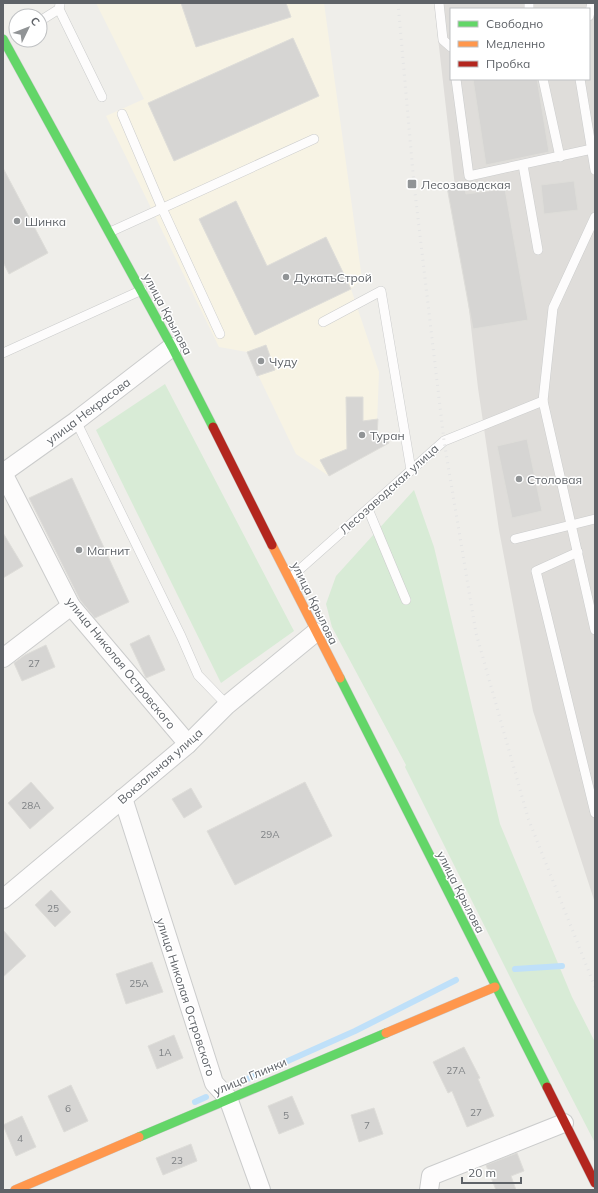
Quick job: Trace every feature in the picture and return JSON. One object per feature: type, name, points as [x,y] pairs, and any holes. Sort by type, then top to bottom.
[{"type":"main road","name":"улица Крылова","points":[[6,40],[172,347],[595,1184]]},
{"type":"main road","name":"улица Глинки","points":[[15,1190],[228,1098],[495,986]]},
{"type":"street","name":"улица Некрасова","points":[[3,473],[76,421],[172,347]]},
{"type":"street","name":"улица Николая Островского","points":[[3,473],[71,606],[188,744]]},
{"type":"street","points":[[3,658],[71,606]]},
{"type":"street","name":"Вокзальная улица","points":[[3,899],[188,744],[227,705],[316,632]]},
{"type":"street","name":"улица Николая Островского","points":[[123,798],[214,1083],[228,1098],[261,1190]]},
{"type":"street","points":[[429,1190],[431,1176],[564,1123]]},
{"type":"lane","points":[[439,3],[443,40],[450,46]]},
{"type":"lane","points":[[48,15],[60,6],[102,97]]},
{"type":"lane","points":[[456,80],[469,176],[592,150]]},
{"type":"lane","points":[[543,80],[560,157]]},
{"type":"lane","points":[[580,80],[595,170]]},
{"type":"lane","points":[[122,114],[162,208],[220,334]]},
{"type":"lane","points":[[110,232],[314,139]]},
{"type":"lane","points":[[523,165],[538,250]]},
{"type":"lane","points":[[595,217],[553,308],[543,400],[595,630]]},
{"type":"lane","points":[[3,353],[142,290]]},
{"type":"lane","points":[[324,322],[381,291],[411,470]]},
{"type":"lane","name":"Лесозаводская улица","points":[[290,578],[444,441],[543,400]]},
{"type":"lane","points":[[76,421],[182,636],[198,675],[227,705]]},
{"type":"lane","points":[[368,509],[406,600]]},
{"type":"lane","points":[[515,539],[595,519]]},
{"type":"lane","points":[[578,552],[536,571],[595,813]]},
{"type":"shaded area","points":[[96,3],[324,3],[362,279],[351,289],[379,372],[376,450],[329,476],[296,454],[247,352],[219,347],[106,116],[144,99]]},
{"type":"shaded area","points":[[434,3],[595,3],[595,903],[533,711],[499,530],[478,388]]},
{"type":"green space","points":[[165,384],[294,631],[221,683],[96,430]]},
{"type":"green space","points":[[414,490],[434,547],[500,824],[572,997],[595,1042],[595,1143],[405,767],[406,765],[332,627],[326,604],[336,576]]},
{"type":"building","points":[[181,3],[286,3],[291,17],[196,47]]},
{"type":"building","points":[[293,38],[319,96],[174,161],[148,103]]},
{"type":"building","points":[[473,80],[537,80],[549,152],[486,165]]},
{"type":"building","name":"Шинка","points":[[3,168],[48,253],[9,274],[3,262]]},
{"type":"building","points":[[574,181],[578,210],[544,214],[541,185]]},
{"type":"building","points":[[464,184],[466,194],[505,189],[528,320],[473,329],[447,187]]},
{"type":"building","name":"ДукатъСтрой","points":[[236,201],[267,266],[326,237],[351,289],[255,335],[199,219]]},
{"type":"building","name":"Чуду","points":[[266,345],[275,370],[257,376],[247,352]]},
{"type":"building","name":"Туран","points":[[346,397],[363,397],[363,421],[378,419],[377,436],[384,433],[389,443],[329,476],[320,460],[347,449]]},
{"type":"building","name":"Столовая","points":[[527,439],[542,511],[512,518],[497,446]]},
{"type":"building","name":"Магнит","points":[[72,478],[129,602],[95,618],[80,600],[29,498]]},
{"type":"building","points":[[3,533],[23,566],[3,578]]},
{"type":"building","points":[[149,635],[165,670],[146,678],[130,644]]},
{"type":"building","points":[[46,645],[55,667],[22,681],[14,663],[25,655]]},
{"type":"building","points":[[31,782],[54,808],[30,829],[8,803]]},
{"type":"building","points":[[305,782],[332,836],[235,885],[207,831]]},
{"type":"building","points":[[191,788],[202,807],[184,818],[172,799]]},
{"type":"building","points":[[51,890],[71,912],[55,927],[35,905]]},
{"type":"building","points":[[3,930],[26,956],[3,977]]},
{"type":"building","points":[[152,962],[163,992],[126,1004],[116,974]]},
{"type":"building","points":[[174,1035],[183,1058],[157,1069],[148,1046]]},
{"type":"building","points":[[464,1047],[480,1078],[478,1079],[494,1116],[467,1127],[452,1091],[448,1093],[433,1062]]},
{"type":"building","points":[[71,1085],[88,1121],[64,1132],[48,1096]]},
{"type":"building","points":[[292,1096],[304,1124],[279,1134],[268,1106]]},
{"type":"building","points":[[374,1108],[383,1134],[359,1142],[351,1115]]},
{"type":"building","points":[[22,1116],[36,1147],[16,1156],[3,1125]]},
{"type":"building","points":[[191,1144],[197,1161],[163,1175],[156,1158]]},
{"type":"building","points":[[517,1153],[524,1171],[511,1176],[516,1190],[496,1190],[486,1165]]},
{"type":"waterway","points":[[515,969],[562,966]]},
{"type":"waterway","points":[[236,1084],[355,1031],[456,980]]},
{"type":"waterway","points":[[195,1102],[206,1097]]},
{"type":"railway","points":[[398,3],[414,184],[444,441],[476,633],[528,818],[595,987]]},
{"type":"traffic: fast","points":[[3,39],[172,347],[213,427]]},
{"type":"traffic: fast","points":[[340,678],[547,1087]]},
{"type":"traffic: fast","points":[[139,1137],[386,1033]]},
{"type":"traffic: slow","points":[[272,545],[340,678]]},
{"type":"traffic: slow","points":[[386,1033],[495,987]]},
{"type":"traffic: slow","points":[[15,1190],[139,1137]]},
{"type":"traffic: jam","points":[[213,427],[272,545]]},
{"type":"traffic: jam","points":[[547,1087],[595,1183]]},
{"type":"place","name":"Лесозаводская","points":[[412,184]]},
{"type":"place","name":"Шинка","points":[[17,221]]},
{"type":"place","name":"ДукатъСтрой","points":[[286,277]]},
{"type":"place","name":"Чуду","points":[[261,361]]},
{"type":"place","name":"Туран","points":[[362,435]]},
{"type":"place","name":"Столовая","points":[[519,479]]},
{"type":"place","name":"Магнит","points":[[79,550]]}]
